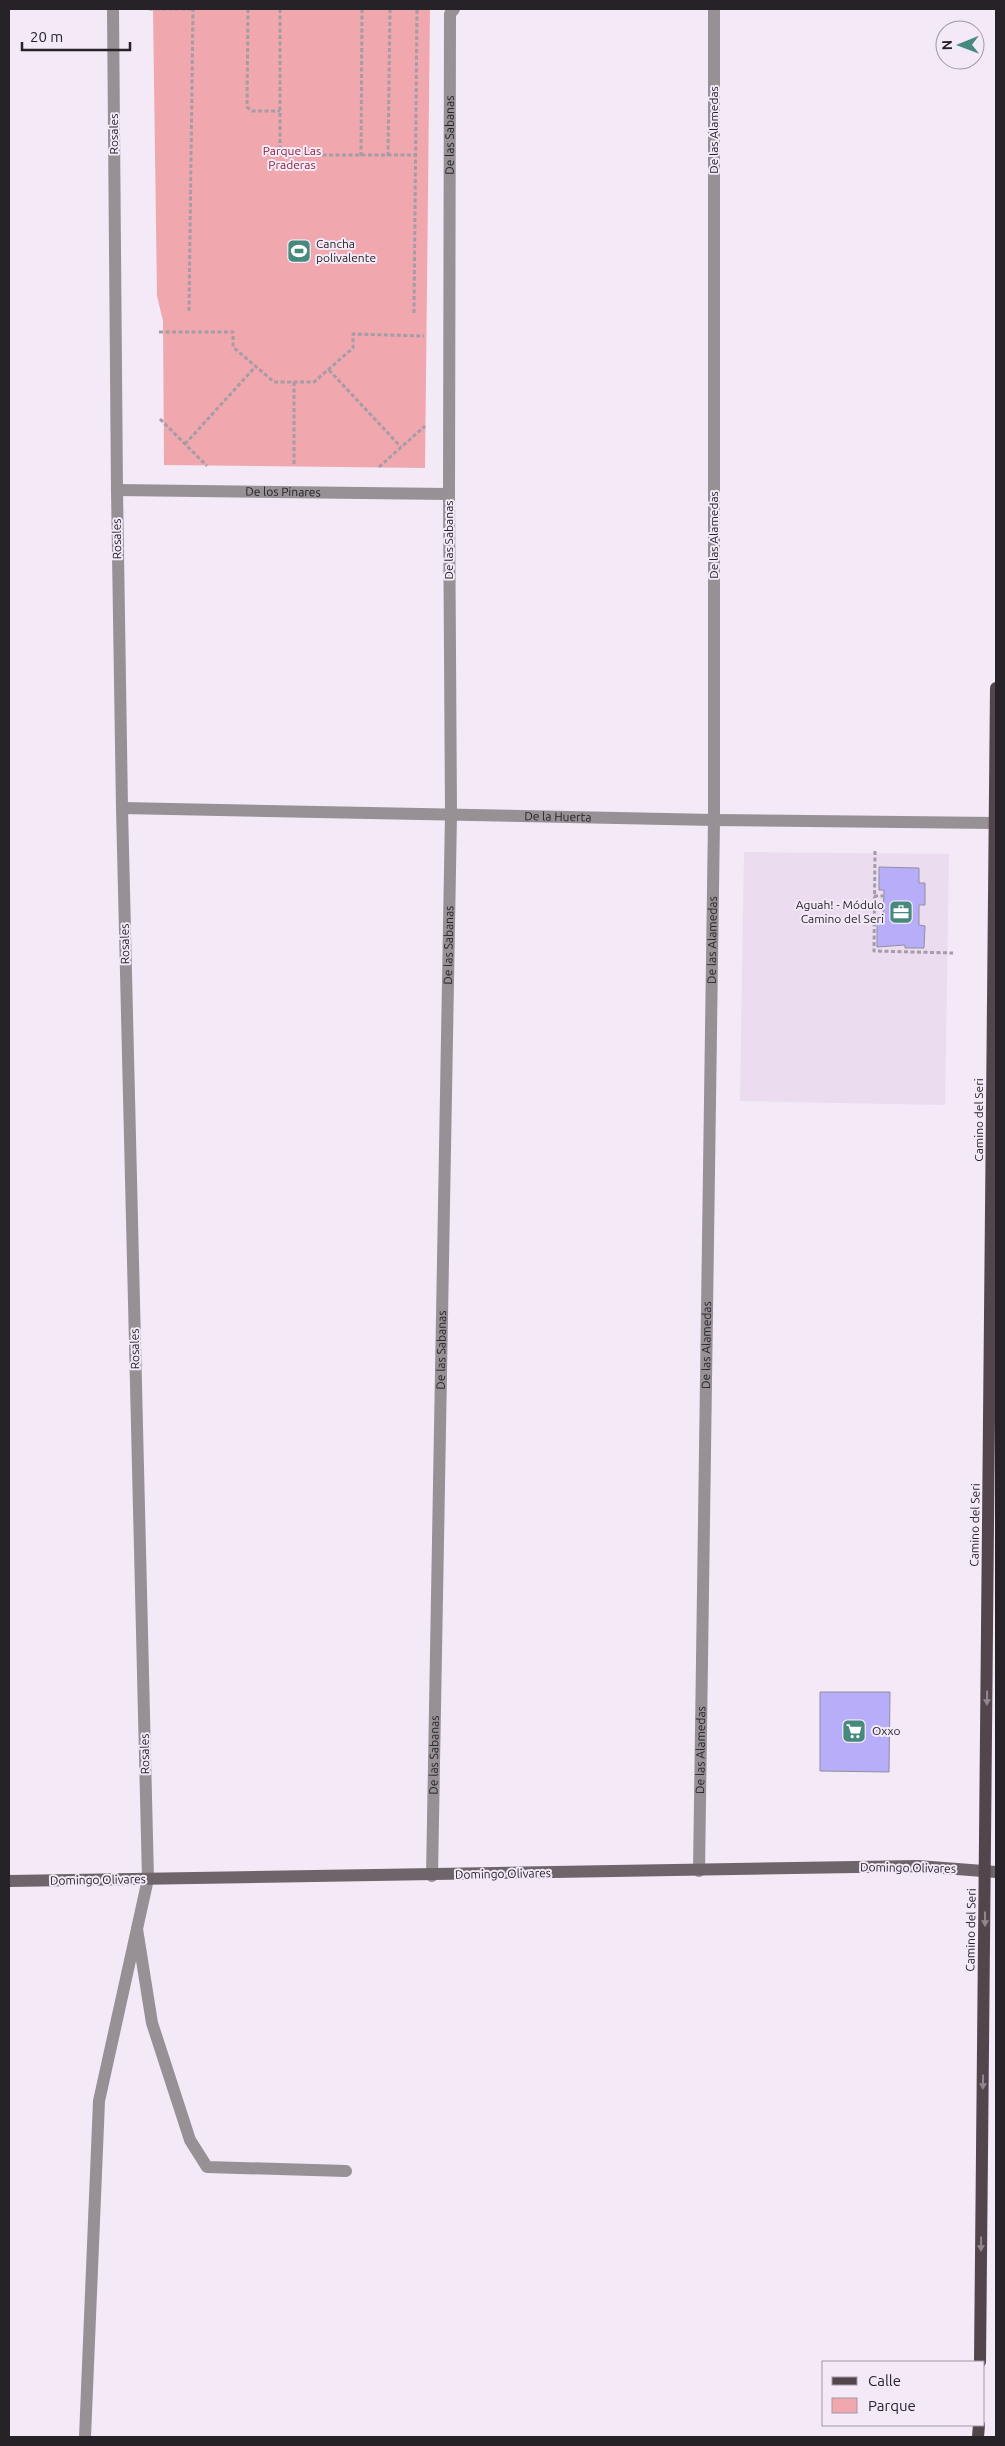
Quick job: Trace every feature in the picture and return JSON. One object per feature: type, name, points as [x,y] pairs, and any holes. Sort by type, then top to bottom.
[{"type":"main road","name":"Camino del Seri","points":[[980,2361],[991,1871],[996,688]]},
{"type":"main road","name":"Domingo Olivares","points":[[9,1881],[432,1876],[918,1866],[991,1871]]},
{"type":"street","name":"Rosales","points":[[85,2437],[99,2101],[148,1879],[122,808],[113,9]]},
{"type":"street","name":"De las Alamedas","points":[[699,1871],[714,820],[714,9]]},
{"type":"street","name":"De las Sabanas","points":[[432,1876],[451,814],[449,494],[452,12]]},
{"type":"street","name":"De los Pinares","points":[[117,490],[449,494]]},
{"type":"street","name":"De la Huerta","points":[[122,808],[714,820],[995,823]]},
{"type":"street","points":[[137,1929],[152,2023],[190,2140],[208,2167],[346,2171]]},
{"type":"path","points":[[149,9],[194,9],[189,311]]},
{"type":"path","points":[[248,9],[248,107],[252,111],[280,111]]},
{"type":"path","points":[[280,9],[280,156],[415,155]]},
{"type":"path","points":[[361,156],[362,9]]},
{"type":"path","points":[[388,156],[390,9]]},
{"type":"path","points":[[414,313],[417,9]]},
{"type":"path","points":[[159,332],[233,332],[232,347],[274,382],[314,382],[353,348],[353,334],[431,336]]},
{"type":"path","points":[[185,444],[256,366]]},
{"type":"path","points":[[329,370],[401,447]]},
{"type":"path","points":[[294,382],[294,470]]},
{"type":"path","points":[[160,419],[209,468]]},
{"type":"path","points":[[375,471],[430,422]]},
{"type":"path","points":[[876,851],[874,951],[953,953]]},
{"type":"path","points":[[874,896],[883,896]]},
{"type":"shaded area","points":[[744,852],[949,854],[945,1105],[740,1101]]},
{"type":"green space","name":"Parque Las Praderas","points":[[153,9],[430,9],[425,468],[164,465],[163,321],[157,296]]},
{"type":"building","name":"Aguah! - Módulo Camino del Seri","points":[[879,867],[919,868],[919,883],[925,883],[925,905],[919,905],[919,925],[925,926],[924,948],[905,948],[905,945],[877,947],[877,919],[883,920],[884,890],[879,890]]},
{"type":"building","name":"Oxxo","points":[[820,1692],[890,1692],[889,1772],[820,1771]]},
{"type":"place","name":"Cancha polivalente","points":[[299,251]]},
{"type":"place","name":"Aguah! - Módulo Camino del Seri","points":[[901,912]]},
{"type":"place","name":"Oxxo","points":[[854,1731]]}]
